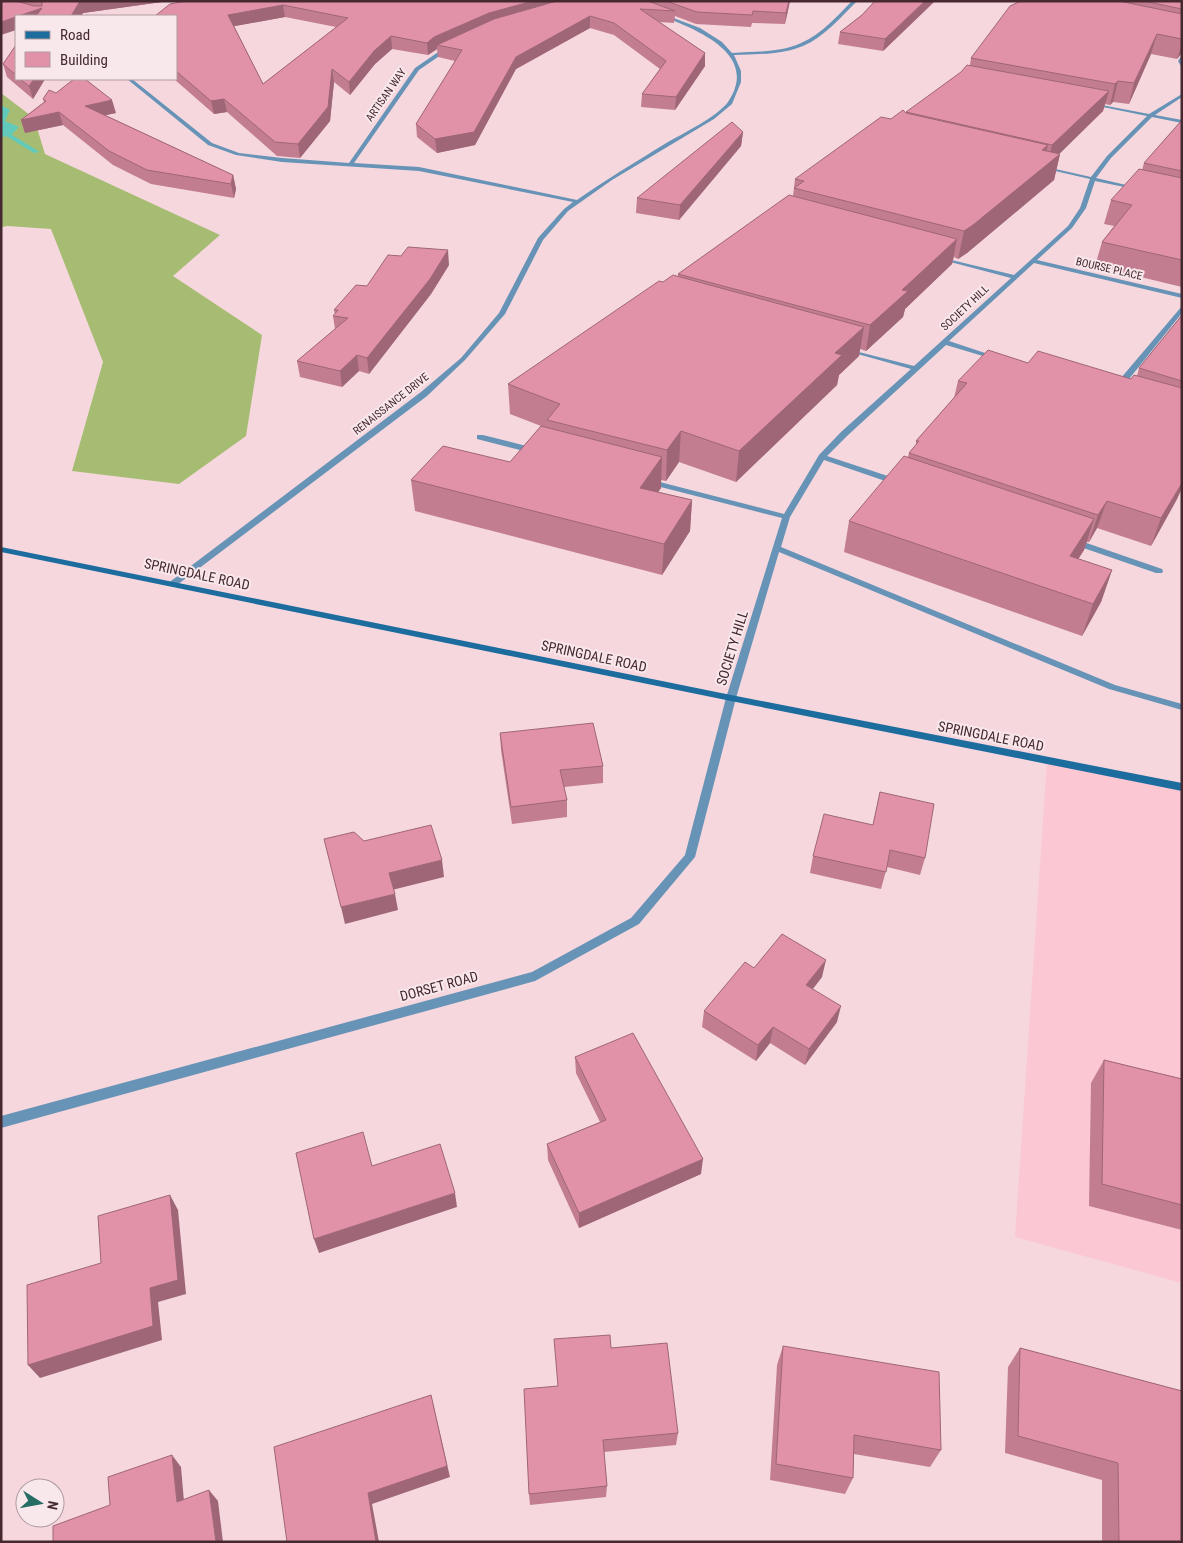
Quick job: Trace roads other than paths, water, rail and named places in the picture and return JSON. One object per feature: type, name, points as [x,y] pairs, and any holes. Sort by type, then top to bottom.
[{"type":"main road","name":"SPRINGDALE ROAD","points":[[1,549],[1182,788]]},
{"type":"street","points":[[654,11],[698,29],[720,43],[731,54],[776,50],[804,44],[816,36],[855,1]]},
{"type":"street","name":"ARTISAN WAY","points":[[351,164],[416,70],[434,55],[456,43]]},
{"type":"street","name":"RENAISSANCE DRIVE","points":[[174,583],[424,394],[463,359],[502,314],[540,239],[558,217],[576,201],[712,118],[727,106],[733,98],[739,82],[739,71],[731,54]]},
{"type":"street","points":[[1182,56],[1180,61],[1182,67]]},
{"type":"street","points":[[130,80],[203,139],[219,148],[238,154],[272,159],[432,171],[576,201]]},
{"type":"street","name":"SOCIETY HILL","points":[[731,698],[786,517],[822,457],[915,368],[1070,227],[1083,208],[1093,178],[1110,157],[1151,115],[1182,95]]},
{"type":"street","points":[[1084,102],[1182,122]]},
{"type":"street","points":[[1034,165],[1146,191]]},
{"type":"street","points":[[932,255],[1015,277]]},
{"type":"street","name":"BOURSE PLACE","points":[[1032,261],[1182,296]]},
{"type":"street","points":[[1122,395],[1114,393],[1182,308]]},
{"type":"street","points":[[944,342],[1000,359]]},
{"type":"street","points":[[841,348],[915,368]]},
{"type":"street","points":[[480,437],[547,455]]},
{"type":"street","points":[[822,457],[906,485]]},
{"type":"street","points":[[643,480],[786,517]]},
{"type":"street","points":[[1066,539],[1159,571]]},
{"type":"street","points":[[776,548],[1112,687],[1182,707]]},
{"type":"street","name":"DORSET ROAD","points":[[1,1122],[535,976],[635,921],[690,857],[731,698]]},
{"type":"waterway","points":[[1,130],[36,152]]}]
